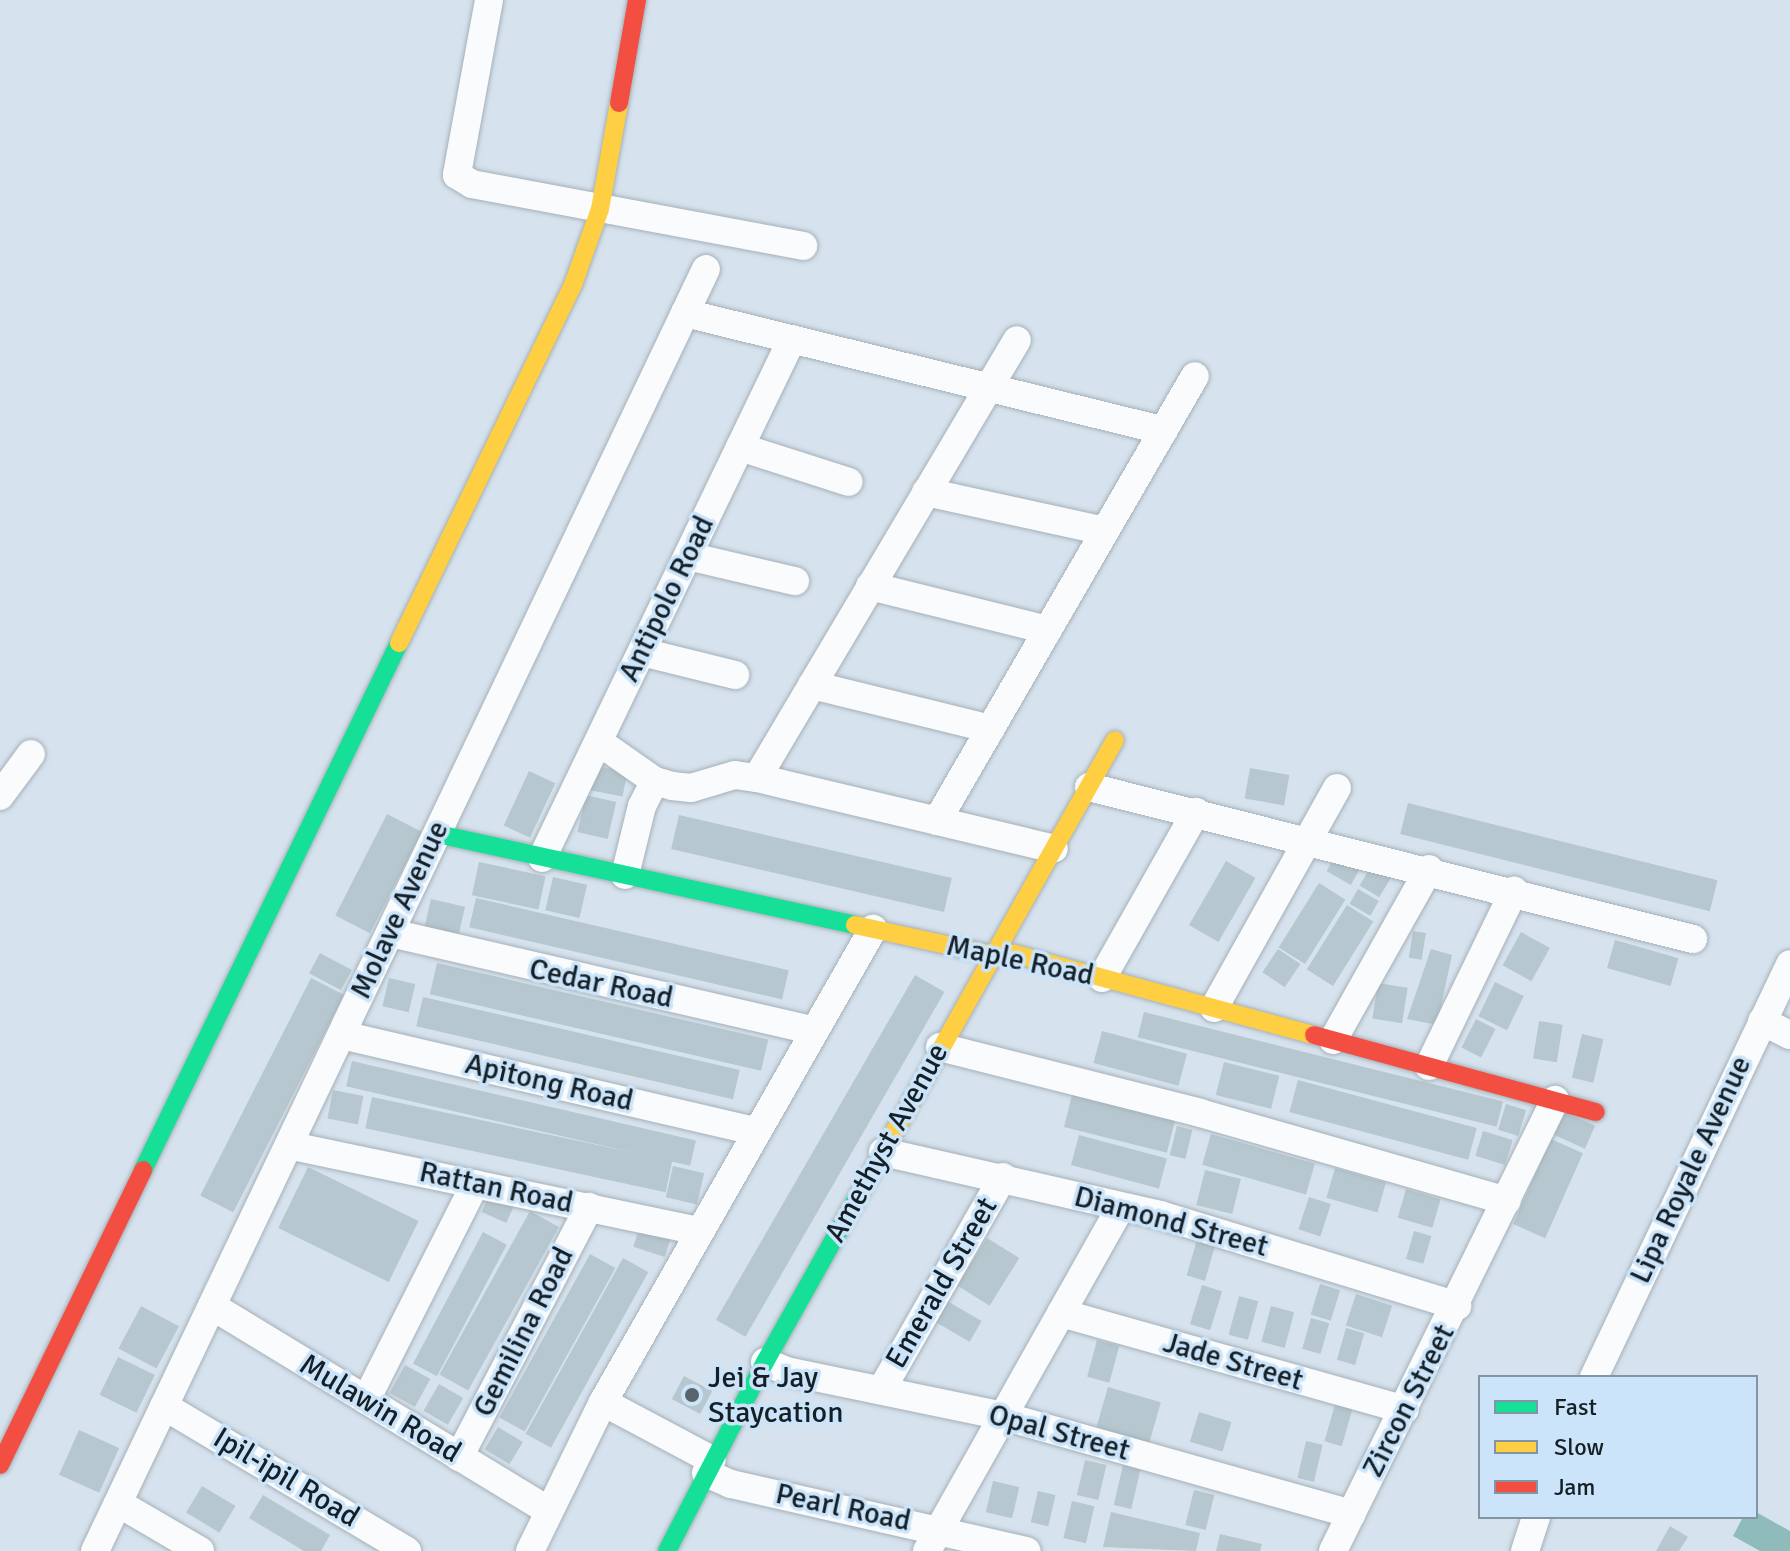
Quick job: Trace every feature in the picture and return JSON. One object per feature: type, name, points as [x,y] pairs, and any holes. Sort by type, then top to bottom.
[{"type":"street","points":[[489,0],[457,175],[472,184],[803,246]]},
{"type":"street","points":[[0,1465],[574,282],[600,209],[637,0]]},
{"type":"street","name":"Molave Avenue","points":[[95,1551],[292,1146],[706,269]]},
{"type":"street","points":[[685,313],[1164,431]]},
{"type":"street","name":"Antipolo Road","points":[[542,858],[792,339]]},
{"type":"street","points":[[757,778],[1017,340]]},
{"type":"street","points":[[937,821],[1195,376]]},
{"type":"street","points":[[740,447],[849,482]]},
{"type":"street","points":[[926,492],[1105,531]]},
{"type":"street","points":[[688,556],[795,581]]},
{"type":"street","points":[[870,586],[1048,630]]},
{"type":"street","points":[[642,652],[735,675]]},
{"type":"street","points":[[812,685],[991,729]]},
{"type":"street","name":"Amethyst Avenue","points":[[667,1551],[765,1362],[1115,740]]},
{"type":"street","points":[[599,742],[655,781],[691,788],[735,775],[757,778],[1054,849]]},
{"type":"street","points":[[0,796],[31,754]]},
{"type":"street","points":[[625,875],[642,806],[655,781]]},
{"type":"street","points":[[1089,787],[1311,839],[1693,939]]},
{"type":"street","points":[[1214,1008],[1337,788]]},
{"type":"street","points":[[1102,978],[1196,812]]},
{"type":"street","name":"Maple Road","points":[[438,834],[993,955],[1015,954],[1596,1112]]},
{"type":"street","points":[[1333,1040],[1429,869]]},
{"type":"street","points":[[1429,1066],[1514,891]]},
{"type":"street","points":[[530,1551],[603,1402],[812,1030],[873,929]]},
{"type":"street","name":"Cedar Road","points":[[391,933],[812,1030]]},
{"type":"street","name":"Lipa Royale Avenue","points":[[1595,1375],[1790,964]]},
{"type":"street","points":[[1762,1021],[1790,1035]]},
{"type":"street","name":"Apitong Road","points":[[342,1035],[755,1131]]},
{"type":"street","points":[[940,1047],[1200,1113],[1507,1201]]},
{"type":"street","name":"Zircon Street","points":[[1333,1551],[1457,1306],[1555,1100]]},
{"type":"street","name":"Rattan Road","points":[[292,1146],[700,1231]]},
{"type":"street","name":"Diamond Street","points":[[883,1152],[1003,1177],[1121,1207],[1457,1306]]},
{"type":"street","name":"Emerald Street","points":[[882,1389],[1003,1177]]},
{"type":"street","points":[[366,1400],[475,1184]]},
{"type":"street","name":"Gemilina Road","points":[[459,1457],[589,1207]]},
{"type":"street","points":[[933,1540],[1121,1207]]},
{"type":"street","name":"Mulawin Road","points":[[212,1306],[549,1511]]},
{"type":"street","name":"Jade Street","points":[[1061,1313],[1405,1410]]},
{"type":"street","name":"Opal Street","points":[[765,1362],[1003,1416],[1352,1514]]},
{"type":"street","name":"Pearl Road","points":[[603,1402],[709,1466],[731,1484],[933,1540],[1027,1551]]},
{"type":"street","name":"Ipil-ipil Road","points":[[164,1406],[407,1551]]},
{"type":"street","points":[[118,1503],[200,1551]]},
{"type":"street","points":[[1525,1551],[1535,1519]]},
{"type":"shaded area","points":[[1758,1513],[1790,1531],[1790,1551],[1760,1551],[1733,1536],[1742,1519],[1758,1519]]},
{"type":"building","points":[[591,765],[627,772],[623,797],[586,790]]},
{"type":"building","points":[[1250,768],[1289,775],[1284,805],[1245,799]]},
{"type":"building","points":[[529,771],[555,783],[530,838],[504,825]]},
{"type":"building","points":[[586,795],[616,802],[608,839],[577,832]]},
{"type":"building","points":[[1408,803],[1718,880],[1710,911],[1400,834]]},
{"type":"building","points":[[387,814],[422,832],[370,933],[335,916]]},
{"type":"building","points":[[679,815],[952,878],[944,912],[671,849]]},
{"type":"building","points":[[1338,851],[1362,865],[1351,885],[1326,871]]},
{"type":"building","points":[[1376,858],[1396,870],[1379,897],[1360,885]]},
{"type":"building","points":[[1226,861],[1255,878],[1218,942],[1189,925]]},
{"type":"building","points":[[479,862],[546,876],[538,909],[472,895]]},
{"type":"building","points":[[553,877],[587,885],[579,918],[545,910]]},
{"type":"building","points":[[1319,883],[1345,899],[1305,964],[1279,947]]},
{"type":"building","points":[[1358,889],[1379,901],[1370,916],[1350,904]]},
{"type":"building","points":[[476,898],[789,970],[782,999],[469,927]]},
{"type":"building","points":[[431,899],[465,907],[457,943],[423,935]]},
{"type":"building","points":[[1347,905],[1373,921],[1333,986],[1307,969]]},
{"type":"building","points":[[1413,931],[1426,933],[1422,960],[1409,958]]},
{"type":"building","points":[[1521,932],[1550,948],[1531,981],[1503,965]]},
{"type":"building","points":[[1615,940],[1678,958],[1670,986],[1607,968]]},
{"type":"building","points":[[1278,949],[1300,964],[1285,987],[1262,972]]},
{"type":"building","points":[[1431,949],[1452,955],[1437,1025],[1407,1019]]},
{"type":"building","points":[[320,953],[352,970],[341,990],[309,973]]},
{"type":"building","points":[[437,963],[768,1039],[761,1071],[430,994]]},
{"type":"building","points":[[915,975],[944,992],[745,1337],[716,1320]]},
{"type":"building","points":[[311,978],[344,995],[233,1212],[200,1195]]},
{"type":"building","points":[[389,978],[415,984],[409,1012],[382,1006]]},
{"type":"building","points":[[1495,982],[1524,996],[1507,1030],[1478,1016]]},
{"type":"building","points":[[1378,983],[1408,988],[1402,1023],[1372,1019]]},
{"type":"building","points":[[423,997],[740,1070],[733,1099],[416,1026]]},
{"type":"building","points":[[1144,1012],[1503,1102],[1497,1127],[1138,1037]]},
{"type":"building","points":[[1476,1019],[1496,1029],[1481,1057],[1461,1048]]},
{"type":"building","points":[[1539,1021],[1563,1025],[1557,1062],[1533,1059]]},
{"type":"building","points":[[1102,1031],[1187,1054],[1178,1086],[1093,1063]]},
{"type":"building","points":[[1582,1034],[1603,1039],[1593,1083],[1572,1078]]},
{"type":"building","points":[[352,1061],[696,1140],[690,1166],[346,1086]]},
{"type":"building","points":[[1224,1062],[1279,1076],[1271,1109],[1216,1095]]},
{"type":"building","points":[[1298,1080],[1477,1128],[1468,1160],[1289,1112]]},
{"type":"building","points":[[333,1090],[363,1096],[358,1124],[327,1118]]},
{"type":"building","points":[[1072,1095],[1175,1121],[1167,1153],[1064,1127]]},
{"type":"building","points":[[372,1097],[672,1161],[666,1192],[365,1128]]},
{"type":"building","points":[[1506,1104],[1526,1110],[1518,1136],[1498,1130]]},
{"type":"building","points":[[1564,1112],[1595,1126],[1585,1149],[1554,1135]]},
{"type":"building","points":[[1177,1126],[1193,1130],[1185,1159],[1170,1155]]},
{"type":"building","points":[[1483,1131],[1513,1140],[1505,1165],[1475,1156]]},
{"type":"building","points":[[1211,1134],[1315,1164],[1306,1195],[1202,1165]]},
{"type":"building","points":[[1079,1135],[1167,1159],[1159,1188],[1071,1165]]},
{"type":"building","points":[[1551,1139],[1583,1153],[1545,1238],[1513,1224]]},
{"type":"building","points":[[673,1166],[704,1173],[697,1204],[666,1197]]},
{"type":"building","points":[[308,1167],[419,1221],[389,1282],[278,1228]]},
{"type":"building","points":[[1335,1168],[1386,1183],[1377,1212],[1326,1198]]},
{"type":"building","points":[[1205,1170],[1241,1179],[1232,1214],[1196,1205]]},
{"type":"building","points":[[1406,1189],[1441,1199],[1432,1228],[1398,1218]]},
{"type":"building","points":[[491,1191],[516,1202],[506,1223],[482,1212]]},
{"type":"building","points":[[1309,1197],[1331,1204],[1320,1236],[1298,1229]]},
{"type":"building","points":[[530,1211],[559,1227],[468,1391],[439,1375]]},
{"type":"building","points":[[641,1223],[672,1233],[665,1257],[633,1247]]},
{"type":"building","points":[[1414,1231],[1431,1236],[1423,1264],[1406,1259]]},
{"type":"building","points":[[483,1232],[507,1245],[437,1376],[413,1364]]},
{"type":"building","points":[[1198,1236],[1216,1241],[1205,1281],[1187,1275]]},
{"type":"building","points":[[987,1238],[1019,1258],[990,1306],[957,1285]]},
{"type":"building","points":[[590,1254],[615,1268],[525,1432],[499,1418]]},
{"type":"building","points":[[623,1258],[648,1272],[551,1448],[526,1434]]},
{"type":"building","points":[[1320,1284],[1340,1290],[1331,1321],[1311,1315]]},
{"type":"building","points":[[1202,1285],[1222,1291],[1210,1330],[1190,1324]]},
{"type":"building","points":[[1356,1294],[1392,1306],[1382,1337],[1346,1325]]},
{"type":"building","points":[[1239,1296],[1258,1301],[1248,1340],[1229,1335]]},
{"type":"building","points":[[947,1301],[982,1321],[970,1342],[935,1322]]},
{"type":"building","points":[[141,1306],[179,1326],[156,1369],[118,1348]]},
{"type":"building","points":[[1271,1306],[1294,1312],[1285,1348],[1261,1342]]},
{"type":"building","points":[[1311,1318],[1329,1323],[1320,1354],[1302,1349]]},
{"type":"building","points":[[1346,1328],[1364,1333],[1355,1365],[1337,1360]]},
{"type":"building","points":[[1097,1340],[1119,1346],[1109,1383],[1087,1377]]},
{"type":"building","points":[[118,1357],[155,1375],[136,1413],[100,1395]]},
{"type":"building","points":[[405,1365],[430,1379],[415,1407],[389,1393]]},
{"type":"building","name":"Jei & Jay Staycation","points":[[684,1376],[712,1391],[700,1414],[672,1399]]},
{"type":"building","points":[[439,1384],[463,1398],[448,1425],[423,1411]]},
{"type":"building","points":[[1108,1387],[1161,1402],[1149,1443],[1096,1427]]},
{"type":"building","points":[[1336,1401],[1353,1406],[1342,1446],[1324,1441]]},
{"type":"building","points":[[1199,1412],[1232,1422],[1222,1452],[1190,1442]]},
{"type":"building","points":[[498,1427],[523,1442],[509,1464],[485,1449]]},
{"type":"building","points":[[79,1430],[119,1448],[99,1493],[59,1475]]},
{"type":"building","points":[[1306,1441],[1323,1445],[1314,1482],[1297,1478]]},
{"type":"building","points":[[1085,1460],[1106,1465],[1098,1500],[1077,1495]]},
{"type":"building","points":[[1123,1465],[1141,1469],[1131,1509],[1114,1505]]},
{"type":"building","points":[[993,1481],[1019,1487],[1012,1518],[986,1512]]},
{"type":"building","points":[[202,1486],[235,1506],[219,1533],[186,1513]]},
{"type":"building","points":[[1194,1490],[1214,1495],[1206,1530],[1185,1525]]},
{"type":"building","points":[[1038,1491],[1056,1495],[1048,1526],[1031,1522]]},
{"type":"building","points":[[263,1495],[330,1535],[321,1551],[304,1551],[249,1518]]},
{"type":"building","points":[[1072,1501],[1094,1506],[1086,1543],[1063,1538]]},
{"type":"building","points":[[1111,1512],[1200,1533],[1196,1551],[1103,1547]]},
{"type":"building","points":[[1670,1526],[1688,1537],[1679,1551],[1656,1551]]},
{"type":"building","points":[[1220,1534],[1262,1544],[1260,1551],[1216,1551]]},
{"type":"traffic: fast","points":[[143,1170],[399,643]]},
{"type":"traffic: fast","points":[[438,834],[855,925]]},
{"type":"traffic: fast","points":[[667,1551],[765,1362],[893,1134]]},
{"type":"traffic: slow","points":[[399,643],[574,282],[600,209],[619,103]]},
{"type":"traffic: slow","points":[[893,1134],[1115,740]]},
{"type":"traffic: slow","points":[[855,925],[993,955],[1015,954],[1314,1035]]},
{"type":"traffic: jam","points":[[619,103],[637,0]]},
{"type":"traffic: jam","points":[[1314,1035],[1596,1112]]},
{"type":"traffic: jam","points":[[0,1465],[143,1170]]},
{"type":"place","name":"Jei & Jay Staycation","points":[[692,1395]]}]
